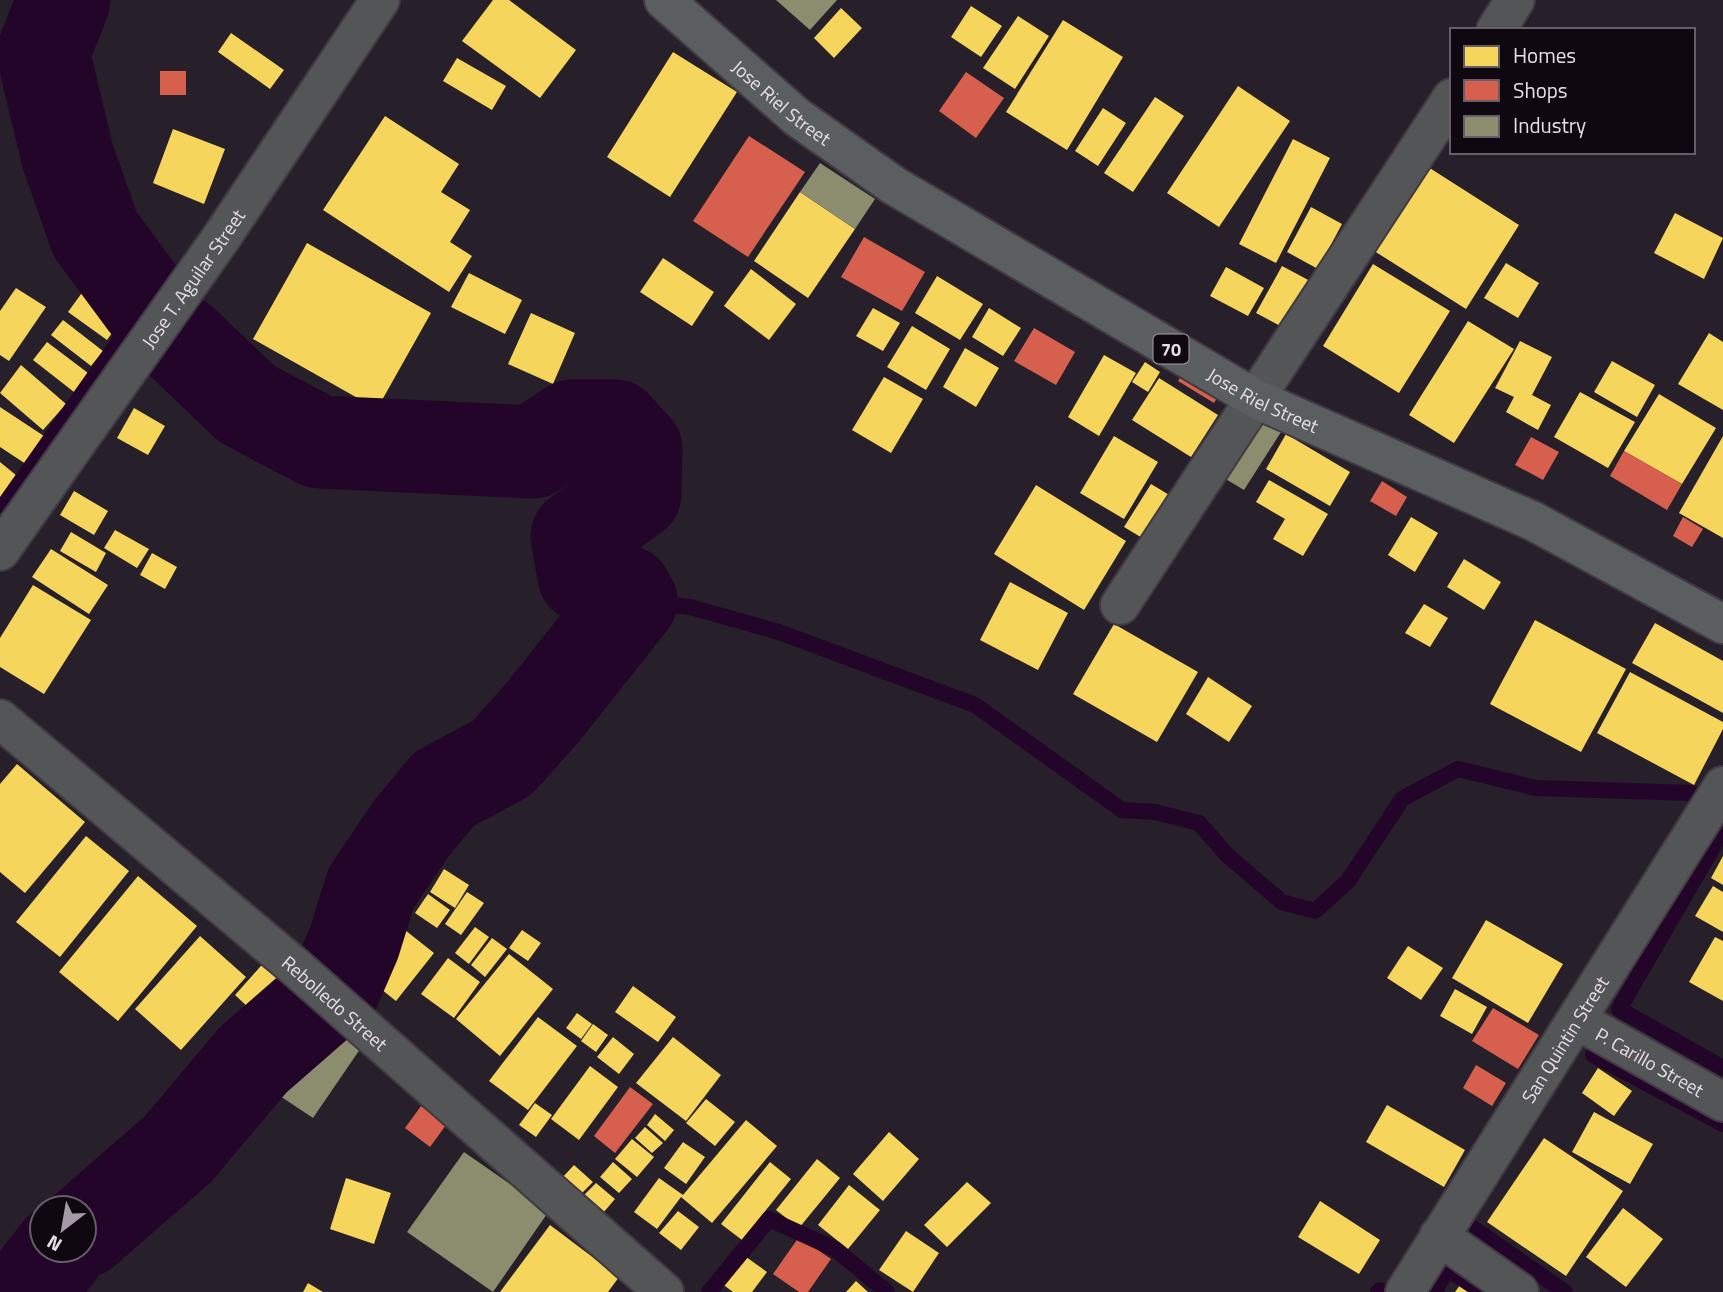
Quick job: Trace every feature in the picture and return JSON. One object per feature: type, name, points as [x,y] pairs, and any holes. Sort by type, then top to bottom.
[{"type":"highway","name":"Jose Riel Street","points":[[664,0],[797,117],[893,186],[1256,399],[1533,521],[1723,624]]},
{"type":"street","name":"Jose T. Aguilar Street","points":[[0,551],[221,238],[380,0]]},
{"type":"street","points":[[1497,28],[1516,0]]},
{"type":"street","points":[[1120,606],[1450,101]]},
{"type":"street","name":"Rebolledo Street","points":[[0,719],[293,965],[651,1288]]},
{"type":"street","name":"San Quintin Street","points":[[1405,1292],[1723,786]]},
{"type":"street","name":"P. Carillo Street","points":[[1577,1020],[1723,1102]]},
{"type":"street","points":[[1439,1236],[1519,1292]]},
{"type":"building: Homes","points":[[493,0],[509,0],[576,50],[540,98],[462,41]]},
{"type":"building: Homes","points":[[971,6],[1002,26],[981,57],[951,37]]},
{"type":"building: Homes","points":[[841,8],[862,28],[834,58],[814,38]]},
{"type":"building: Homes","points":[[1018,16],[1049,36],[1015,89],[983,68]]},
{"type":"building: Homes","points":[[1063,20],[1123,57],[1067,150],[1006,112]]},
{"type":"building: Homes","points":[[231,33],[284,70],[270,89],[218,52]]},
{"type":"building: Homes","points":[[673,52],[737,92],[670,197],[607,157]]},
{"type":"building: Homes","points":[[457,58],[506,86],[492,110],[443,81]]},
{"type":"building: Homes","points":[[1238,86],[1290,121],[1219,227],[1167,193]]},
{"type":"building: Homes","points":[[1155,97],[1184,116],[1133,192],[1104,173]]},
{"type":"building: Homes","points":[[1103,108],[1126,123],[1098,166],[1075,151]]},
{"type":"building: Homes","points":[[385,116],[459,164],[441,192],[470,210],[450,242],[472,256],[449,292],[323,210]]},
{"type":"building: Homes","points":[[173,129],[225,149],[204,204],[153,183]]},
{"type":"building: Homes","points":[[1293,139],[1330,158],[1276,263],[1239,244]]},
{"type":"building: Homes","points":[[1425,165],[1519,225],[1466,309],[1371,249]]},
{"type":"building: Homes","points":[[800,192],[855,229],[808,298],[754,261]]},
{"type":"building: Homes","points":[[1311,207],[1342,224],[1318,269],[1287,252]]},
{"type":"building: Homes","points":[[1675,213],[1723,238],[1704,279],[1654,253]]},
{"type":"building: Homes","points":[[307,243],[431,313],[377,409],[253,339]]},
{"type":"building: Homes","points":[[663,258],[714,292],[692,326],[640,292]]},
{"type":"building: Homes","points":[[1506,263],[1539,283],[1518,318],[1484,298]]},
{"type":"building: Homes","points":[[1373,264],[1450,311],[1399,393],[1323,346]]},
{"type":"building: Homes","points":[[1282,266],[1312,282],[1286,329],[1256,313]]},
{"type":"building: Homes","points":[[1226,267],[1264,288],[1248,316],[1210,296]]},
{"type":"building: Homes","points":[[751,269],[796,304],[769,340],[724,306]]},
{"type":"building: Homes","points":[[469,273],[522,300],[505,334],[451,307]]},
{"type":"building: Homes","points":[[937,276],[983,304],[960,340],[915,313]]},
{"type":"building: Homes","points":[[16,288],[46,307],[9,361],[0,355],[0,311]]},
{"type":"building: Homes","points":[[84,290],[122,319],[107,340],[68,312]]},
{"type":"building: Homes","points":[[873,308],[900,323],[883,351],[856,336]]},
{"type":"building: Homes","points":[[989,308],[1021,328],[1003,356],[972,337]]},
{"type":"building: Homes","points":[[531,313],[575,333],[553,384],[508,364]]},
{"type":"building: Homes","points":[[63,320],[103,351],[91,366],[51,335]]},
{"type":"building: Homes","points":[[1468,321],[1514,349],[1454,443],[1409,415]]},
{"type":"building: Homes","points":[[912,326],[950,349],[926,390],[887,367]]},
{"type":"building: Homes","points":[[1709,333],[1723,342],[1723,410],[1678,384]]},
{"type":"building: Homes","points":[[1520,341],[1552,357],[1532,395],[1551,405],[1538,430],[1506,412],[1514,397],[1495,388]]},
{"type":"building: Homes","points":[[47,342],[88,373],[74,392],[33,360]]},
{"type":"building: Homes","points":[[227,342],[274,368],[262,389],[216,363]]},
{"type":"building: Homes","points":[[965,348],[999,368],[976,407],[943,387]]},
{"type":"building: Homes","points":[[1104,355],[1136,373],[1099,436],[1068,417]]},
{"type":"building: Homes","points":[[1612,361],[1655,385],[1637,417],[1594,392]]},
{"type":"building: Homes","points":[[1145,362],[1160,372],[1148,392],[1132,382]]},
{"type":"building: Homes","points":[[21,365],[66,404],[43,430],[0,393]]},
{"type":"building: Homes","points":[[884,377],[923,399],[891,453],[852,430]]},
{"type":"building: Homes","points":[[1159,378],[1218,415],[1191,457],[1132,420]]},
{"type":"building: Homes","points":[[1580,392],[1635,422],[1608,468],[1554,437]]},
{"type":"building: Homes","points":[[1659,394],[1716,428],[1682,484],[1624,451]]},
{"type":"building: Homes","points":[[0,407],[50,440],[32,468],[0,447]]},
{"type":"building: Homes","points":[[134,408],[165,426],[148,455],[117,438]]},
{"type":"building: Homes","points":[[1286,434],[1350,472],[1330,506],[1266,469]]},
{"type":"building: Homes","points":[[1114,436],[1158,462],[1124,519],[1080,493]]},
{"type":"building: Homes","points":[[1723,436],[1723,538],[1679,513]]},
{"type":"building: Homes","points":[[0,462],[33,489],[0,528]]},
{"type":"building: Homes","points":[[1269,480],[1328,514],[1303,556],[1273,539],[1285,519],[1256,502]]},
{"type":"building: Homes","points":[[1151,484],[1176,499],[1149,542],[1124,527]]},
{"type":"building: Homes","points":[[1036,485],[1126,541],[1084,610],[994,554]]},
{"type":"building: Homes","points":[[74,491],[108,511],[94,535],[60,515]]},
{"type":"building: Homes","points":[[1411,517],[1438,533],[1415,572],[1388,555]]},
{"type":"building: Homes","points":[[115,530],[149,549],[137,568],[104,548]]},
{"type":"building: Homes","points":[[71,532],[106,553],[96,572],[60,551]]},
{"type":"building: Homes","points":[[51,549],[108,585],[89,614],[32,577]]},
{"type":"building: Homes","points":[[152,553],[177,567],[165,589],[140,575]]},
{"type":"building: Homes","points":[[1464,559],[1501,582],[1484,610],[1447,587]]},
{"type":"building: Homes","points":[[1010,582],[1068,613],[1038,670],[980,640]]},
{"type":"building: Homes","points":[[33,585],[91,620],[44,694],[0,667],[0,638]]},
{"type":"building: Homes","points":[[1424,604],[1448,618],[1430,647],[1405,633]]},
{"type":"building: Homes","points":[[1535,620],[1626,669],[1581,752],[1490,704]]},
{"type":"building: Homes","points":[[1655,623],[1723,661],[1723,713],[1632,663]]},
{"type":"building: Homes","points":[[1114,624],[1198,672],[1157,742],[1073,694]]},
{"type":"building: Homes","points":[[1630,672],[1723,722],[1723,729],[1694,785],[1597,733]]},
{"type":"building: Homes","points":[[1208,677],[1252,706],[1229,742],[1186,714]]},
{"type":"building: Homes","points":[[17,764],[85,822],[25,893],[0,872],[0,784]]},
{"type":"building: Homes","points":[[86,836],[129,871],[60,957],[16,922]]},
{"type":"building: Homes","points":[[1723,856],[1723,885],[1711,878]]},
{"type":"building: Homes","points":[[444,869],[469,885],[455,908],[430,892]]},
{"type":"building: Homes","points":[[138,876],[197,926],[118,1021],[59,972]]},
{"type":"building: Homes","points":[[1713,886],[1723,892],[1723,932],[1695,916]]},
{"type":"building: Homes","points":[[467,892],[484,903],[461,935],[445,924]]},
{"type":"building: Homes","points":[[428,894],[450,910],[437,928],[415,913]]},
{"type":"building: Homes","points":[[1486,920],[1563,964],[1528,1023],[1452,978]]},
{"type":"building: Homes","points":[[475,927],[489,937],[469,964],[455,953]]},
{"type":"building: Homes","points":[[405,930],[434,953],[396,1001],[367,978]]},
{"type":"building: Homes","points":[[522,930],[541,943],[528,961],[509,948]]},
{"type":"building: Homes","points":[[376,935],[390,946],[366,977],[352,965]]},
{"type":"building: Homes","points":[[200,936],[246,977],[181,1050],[135,1009]]},
{"type":"building: Homes","points":[[1715,937],[1723,941],[1723,1001],[1689,982]]},
{"type":"building: Homes","points":[[492,938],[507,949],[485,977],[471,965]]},
{"type":"building: Homes","points":[[1408,946],[1443,968],[1421,1000],[1387,978]]},
{"type":"building: Homes","points":[[509,954],[553,989],[500,1056],[456,1019]]},
{"type":"building: Homes","points":[[448,958],[480,982],[454,1018],[421,994]]},
{"type":"building: Homes","points":[[267,959],[294,983],[261,1019],[235,995]]},
{"type":"building: Homes","points":[[633,986],[676,1017],[658,1042],[615,1012]]},
{"type":"building: Homes","points":[[1455,989],[1487,1007],[1472,1034],[1440,1016]]},
{"type":"building: Homes","points":[[577,1013],[592,1024],[581,1039],[566,1028]]},
{"type":"building: Homes","points":[[538,1017],[577,1046],[528,1110],[489,1081]]},
{"type":"building: Homes","points":[[593,1024],[608,1035],[596,1052],[581,1041]]},
{"type":"building: Homes","points":[[613,1037],[634,1054],[619,1074],[597,1057]]},
{"type":"building: Homes","points":[[673,1037],[721,1075],[686,1121],[636,1083]]},
{"type":"building: Homes","points":[[590,1066],[618,1087],[579,1140],[551,1119]]},
{"type":"building: Homes","points":[[1598,1068],[1632,1091],[1614,1116],[1582,1093]]},
{"type":"building: Homes","points":[[706,1099],[735,1122],[715,1146],[686,1123]]},
{"type":"building: Homes","points":[[535,1103],[552,1115],[536,1137],[519,1125]]},
{"type":"building: Homes","points":[[1387,1105],[1465,1150],[1444,1187],[1366,1142]]},
{"type":"building: Homes","points":[[1594,1112],[1653,1144],[1630,1184],[1572,1152]]},
{"type":"building: Homes","points":[[655,1114],[674,1130],[665,1141],[647,1125]]},
{"type":"building: Homes","points":[[746,1120],[777,1146],[712,1223],[681,1197],[657,1229],[634,1212],[659,1178],[683,1195]]},
{"type":"building: Homes","points":[[645,1127],[663,1143],[652,1153],[635,1138]]},
{"type":"building: Homes","points":[[889,1132],[919,1159],[883,1201],[853,1174]]},
{"type":"building: Homes","points":[[1544,1138],[1623,1191],[1566,1276],[1487,1222]]},
{"type":"building: Homes","points":[[632,1139],[654,1157],[637,1177],[615,1159]]},
{"type":"building: Homes","points":[[683,1142],[705,1157],[686,1184],[664,1168]]},
{"type":"building: Homes","points":[[817,1159],[840,1178],[799,1228],[776,1210]]},
{"type":"building: Homes","points":[[613,1162],[632,1179],[619,1193],[600,1177]]},
{"type":"building: Homes","points":[[770,1162],[791,1179],[742,1240],[721,1224]]},
{"type":"building: Homes","points":[[574,1165],[593,1182],[580,1195],[561,1179]]},
{"type":"building: Homes","points":[[346,1178],[391,1193],[374,1244],[330,1229]]},
{"type":"building: Homes","points":[[967,1182],[991,1203],[947,1247],[924,1225]]},
{"type":"building: Homes","points":[[596,1183],[615,1199],[603,1213],[583,1196]]},
{"type":"building: Homes","points":[[849,1185],[880,1210],[848,1249],[818,1225]]},
{"type":"building: Homes","points":[[1320,1201],[1380,1240],[1359,1274],[1298,1237]]},
{"type":"building: Homes","points":[[1623,1208],[1663,1239],[1626,1287],[1586,1257]]},
{"type":"building: Homes","points":[[678,1211],[699,1227],[681,1250],[659,1233]]},
{"type":"building: Homes","points":[[550,1225],[619,1277],[608,1292],[500,1292]]},
{"type":"building: Homes","points":[[906,1231],[939,1253],[913,1292],[879,1270]]},
{"type":"building: Homes","points":[[742,1254],[767,1272],[752,1292],[733,1292],[721,1283]]},
{"type":"building: Homes","points":[[856,1281],[868,1292],[846,1292]]},
{"type":"building: Homes","points":[[1463,1281],[1479,1292],[1455,1292]]},
{"type":"building: Homes","points":[[308,1283],[323,1292],[303,1292]]},
{"type":"building: Shops","points":[[160,71],[186,71],[186,95],[160,95]]},
{"type":"building: Shops","points":[[966,72],[1004,98],[976,138],[939,111]]},
{"type":"building: Shops","points":[[749,136],[805,172],[748,257],[693,221]]},
{"type":"building: Shops","points":[[864,237],[925,272],[902,311],[841,277]]},
{"type":"building: Shops","points":[[1034,328],[1075,352],[1056,385],[1014,361]]},
{"type":"building: Shops","points":[[1191,360],[1227,382],[1214,403],[1178,381]]},
{"type":"building: Shops","points":[[1531,437],[1559,452],[1543,480],[1515,465]]},
{"type":"building: Shops","points":[[1624,451],[1682,484],[1667,510],[1610,476]]},
{"type":"building: Shops","points":[[1382,481],[1407,497],[1396,516],[1370,501]]},
{"type":"building: Shops","points":[[1683,517],[1703,529],[1692,547],[1673,536]]},
{"type":"building: Shops","points":[[1493,1008],[1539,1035],[1518,1069],[1472,1041]]},
{"type":"building: Shops","points":[[1476,1065],[1506,1083],[1492,1106],[1463,1088]]},
{"type":"building: Shops","points":[[630,1087],[653,1104],[615,1153],[594,1136]]},
{"type":"building: Shops","points":[[421,1106],[446,1125],[430,1147],[405,1128]]},
{"type":"building: Shops","points":[[799,1237],[831,1259],[808,1292],[799,1292],[773,1274]]},
{"type":"building: Industry","points":[[776,0],[837,0],[810,30]]},
{"type":"building: Industry","points":[[820,163],[875,199],[855,229],[800,192]]},
{"type":"building: Industry","points":[[1261,420],[1281,432],[1244,490],[1224,478]]},
{"type":"building: Industry","points":[[322,1009],[367,1039],[313,1118],[268,1088]]},
{"type":"building: Industry","points":[[464,1152],[549,1211],[493,1292],[407,1232]]},
{"type":"waterway","points":[[64,0],[43,53],[67,154],[95,234],[146,303]]},
{"type":"waterway","points":[[0,511],[146,303]]},
{"type":"waterway","points":[[181,341],[247,404],[319,442],[533,452],[572,426],[615,426],[636,449],[635,494],[577,536],[584,576],[626,592],[631,601],[543,712],[502,758],[444,789],[411,829],[371,888],[354,943],[334,989]]},
{"type":"waterway","points":[[631,601],[690,607],[779,632],[975,705],[1122,810],[1155,812],[1199,823],[1227,855],[1282,902],[1315,911],[1348,881],[1402,799],[1458,769],[1536,788],[1692,793]]},
{"type":"waterway","points":[[1723,830],[1619,1009],[1723,1068]]},
{"type":"waterway","points":[[98,1219],[178,1149],[253,1060],[316,1005]]},
{"type":"waterway","points":[[1593,1055],[1723,1124]]},
{"type":"waterway","points":[[709,1292],[769,1219],[835,1249],[887,1292]]},
{"type":"waterway","points":[[1473,1228],[1565,1292]]},
{"type":"waterway","points":[[27,1292],[49,1264]]},
{"type":"waterway","points":[[1434,1292],[1448,1269],[1482,1292]]}]
